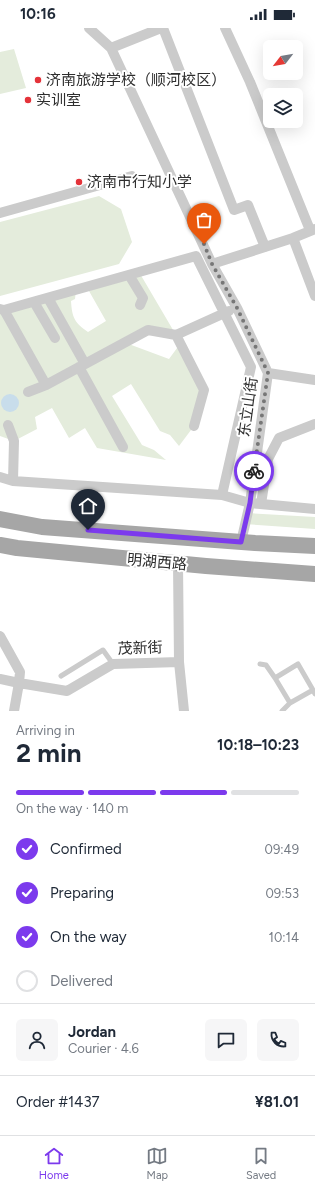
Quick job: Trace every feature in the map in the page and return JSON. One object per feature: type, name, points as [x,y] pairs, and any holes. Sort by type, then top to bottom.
[{"type":"main road","name":"明湖西路","points":[[0,520],[42,527],[315,546]]},
{"type":"main road","name":"明湖西路","points":[[0,545],[178,564],[315,574]]},
{"type":"street","points":[[89,28],[111,48],[160,28],[234,210],[248,205],[265,247]]},
{"type":"street","points":[[212,264],[293,238],[313,230],[250,82],[225,28]]},
{"type":"street","name":"东立山街","points":[[111,48],[212,264],[237,308],[268,373],[250,503],[241,542]]},
{"type":"street","points":[[0,213],[132,176]]},
{"type":"street","points":[[293,238],[315,296]]},
{"type":"street","points":[[46,384],[2,309],[34,302],[196,256],[251,367],[222,495]]},
{"type":"street","points":[[129,275],[143,298],[140,305]]},
{"type":"street","points":[[48,298],[123,447]]},
{"type":"street","points":[[34,302],[55,338]]},
{"type":"street","points":[[28,392],[82,366],[148,330],[176,335],[237,308]]},
{"type":"street","points":[[176,335],[204,390],[194,426]]},
{"type":"street","points":[[268,373],[315,380]]},
{"type":"street","points":[[261,504],[268,459],[279,438],[315,424]]},
{"type":"street","points":[[8,425],[14,441],[13,481]]},
{"type":"street","points":[[0,477],[13,481],[222,495],[250,503],[315,509]]},
{"type":"street","points":[[178,564],[179,662]]},
{"type":"street","points":[[0,636],[20,672],[14,711]]},
{"type":"street","name":"茂新街","points":[[0,679],[67,691],[113,664],[179,662],[184,711]]},
{"type":"lane","points":[[61,676],[103,650],[113,664]]},
{"type":"lane","points":[[260,664],[266,665],[290,703]]},
{"type":"lane","points":[[275,678],[298,664],[314,692],[290,703],[282,711]]},
{"type":"green space","points":[[14,49],[26,88],[0,94],[0,52]]},
{"type":"green space","points":[[99,196],[121,209],[132,242],[119,264],[0,296],[0,222]]},
{"type":"green space","points":[[139,272],[176,335],[148,330],[126,343],[169,359],[180,344],[204,390],[194,426],[179,446],[170,435],[160,431],[131,384],[112,396],[142,445],[154,450],[166,460],[97,448],[85,428],[69,438],[52,408],[35,417],[37,429],[14,441],[0,436],[0,309],[76,290],[75,299],[71,301],[73,316],[77,323],[88,332],[106,321],[89,291]]},
{"type":"green space","points":[[247,513],[315,517],[315,529],[244,524]]},
{"type":"water","points":[[10,394],[16,397],[19,403],[16,409],[10,412],[4,409],[1,403],[4,397]]},
{"type":"way so far","points":[[204,244],[212,264],[237,308],[268,373],[254,471]]},
{"type":"place","name":"济南旅游学校（顺河校区）","points":[[38,80]]},
{"type":"place","name":"实训室","points":[[28,100]]},
{"type":"place","name":"济南市行知小学","points":[[79,182]]},
{"type":"route","points":[[88,530],[241,542],[246,513],[250,503],[254,471]]}]
